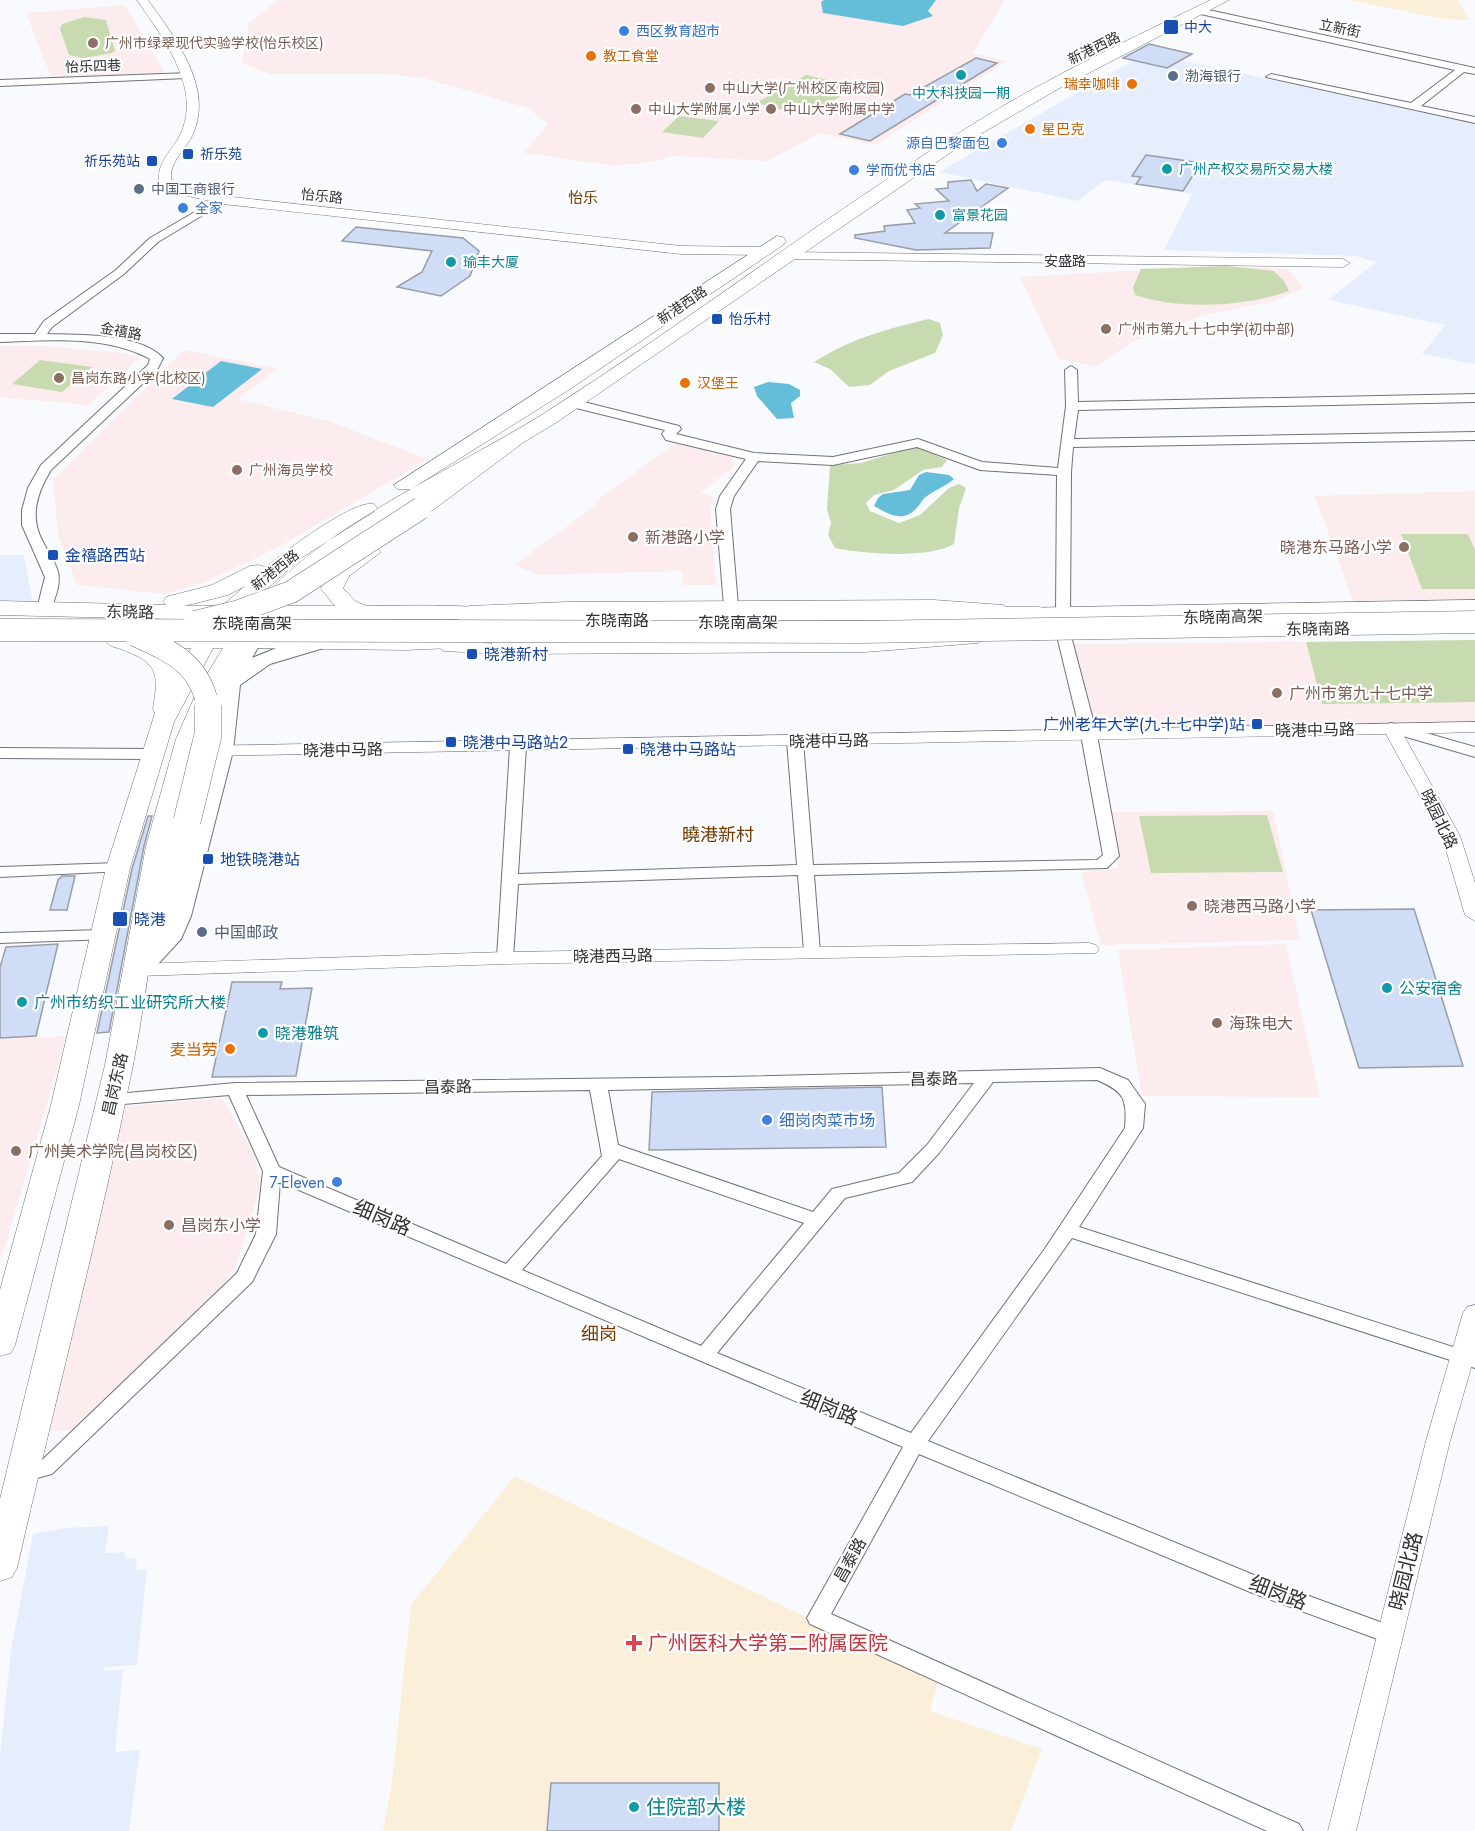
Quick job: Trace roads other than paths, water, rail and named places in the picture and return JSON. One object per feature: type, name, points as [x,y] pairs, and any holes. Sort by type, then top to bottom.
[{"type":"highway","points":[[106,636],[184,624],[236,612],[276,598],[321,574],[421,508],[513,441]]},
{"type":"highway","name":"东晓南高架","points":[[0,630],[106,636],[251,625],[863,622],[1475,612]]},
{"type":"highway","points":[[251,625],[518,614],[1039,614]]},
{"type":"highway","points":[[0,618],[82,625],[134,635],[167,650],[196,674],[207,693],[212,714],[208,739],[160,930],[152,949],[137,970]]},
{"type":"highway","name":"东晓南高架","points":[[0,618],[251,625],[861,632],[1475,624]]},
{"type":"highway","points":[[251,625],[503,642],[802,642],[982,638]]},
{"type":"main road","name":"新港西路","points":[[819,214],[989,103],[1095,46],[1196,6],[1222,0]]},
{"type":"main road","name":"新港西路","points":[[204,645],[251,625],[286,587],[377,522],[572,403],[1006,110],[1127,46],[1196,6]]},
{"type":"main road","name":"新港西路","points":[[251,625],[259,582],[301,550],[533,404],[791,232]]},
{"type":"main road","points":[[366,613],[347,606],[332,589],[333,583],[343,571],[475,479],[500,458],[513,441]]},
{"type":"main road","points":[[83,610],[166,603],[207,595],[301,550]]},
{"type":"main road","points":[[259,582],[286,587]]},
{"type":"main road","name":"东晓路","points":[[0,608],[83,610],[251,625]]},
{"type":"main road","name":"东晓南路","points":[[251,625],[867,634],[982,638],[1064,625],[1475,608]]},
{"type":"main road","points":[[451,612],[526,620]]},
{"type":"main road","name":"东晓南路","points":[[251,625],[366,613],[451,612]]},
{"type":"main road","name":"东晓南路","points":[[251,625],[320,643],[405,643],[496,630],[526,620],[941,619],[1039,614],[1064,625],[1475,624]]},
{"type":"main road","points":[[137,970],[164,947],[173,934],[223,751],[229,687],[251,625]]},
{"type":"main road","name":"东晓路","points":[[0,640],[69,640],[106,636],[204,645],[251,625]]},
{"type":"main road","name":"昌岗东路","points":[[0,1568],[112,1099],[155,872],[183,752],[195,716],[251,625]]},
{"type":"main road","points":[[106,636],[155,657],[163,667],[168,676],[162,722]]},
{"type":"main road","points":[[183,752],[239,676],[277,653],[320,643]]},
{"type":"main road","points":[[0,1345],[65,1104],[118,868],[150,754],[162,722],[204,645]]},
{"type":"street","name":"怡乐路","points":[[142,0],[165,33],[187,75],[194,95],[193,122],[164,169],[165,180],[181,191],[223,200],[681,250]]},
{"type":"street","name":"立新街","points":[[1196,6],[1475,71]]},
{"type":"street","points":[[1413,107],[1463,68]]},
{"type":"street","name":"怡乐四巷","points":[[0,83],[187,75]]},
{"type":"street","points":[[1271,77],[1475,120]]},
{"type":"street","points":[[0,338],[39,337],[48,324],[120,272],[154,240],[223,200]]},
{"type":"street","points":[[681,250],[762,251]]},
{"type":"street","points":[[681,250],[711,257],[732,271]]},
{"type":"street","name":"安盛路","points":[[787,256],[1343,263]]},
{"type":"street","name":"金禧路","points":[[39,337],[129,346],[145,350],[157,358],[153,367],[46,468],[35,483],[29,526],[51,573],[50,589],[44,609]]},
{"type":"street","points":[[510,879],[805,870],[1101,865],[1111,856],[1089,735],[1064,625],[1064,472],[1072,406],[1071,370]]},
{"type":"street","points":[[1072,406],[1475,398]]},
{"type":"street","points":[[572,403],[675,429],[668,434],[671,437],[754,458],[833,461],[918,443],[980,466],[1064,472]]},
{"type":"street","points":[[1068,443],[1475,436]]},
{"type":"street","points":[[731,606],[723,509],[727,496],[754,458]]},
{"type":"street","name":"东晓南路","points":[[451,612],[567,607],[934,605],[1039,614]]},
{"type":"street","points":[[69,640],[83,610]]},
{"type":"street","name":"东晓南路","points":[[405,643],[502,649],[865,647],[982,638]]},
{"type":"street","name":"晓港中马路","points":[[183,752],[1475,727]]},
{"type":"street","points":[[1391,728],[1475,752]]},
{"type":"street","name":"晓园北路","points":[[1391,728],[1451,836],[1475,915]]},
{"type":"street","points":[[795,741],[812,952]]},
{"type":"street","points":[[505,958],[518,747]]},
{"type":"street","points":[[0,753],[150,754]]},
{"type":"street","points":[[0,872],[118,868]]},
{"type":"street","points":[[0,938],[102,935]]},
{"type":"street","name":"晓港西马路","points":[[137,970],[505,958],[1089,949]]},
{"type":"street","name":"昌泰路","points":[[112,1099],[235,1089],[598,1085],[1100,1074],[1122,1084],[1136,1104],[1134,1128],[1067,1230],[915,1443],[818,1618],[1292,1831]]},
{"type":"street","points":[[704,1356],[839,1193],[905,1178],[933,1149],[987,1078]]},
{"type":"street","points":[[509,1273],[611,1157],[598,1085]]},
{"type":"street","points":[[22,1474],[45,1469],[245,1277],[266,1234],[272,1171],[235,1089]]},
{"type":"street","points":[[610,1149],[816,1220]]},
{"type":"street","name":"细岗路","points":[[272,1171],[704,1356],[1263,1588],[1391,1635]]},
{"type":"street","points":[[1067,1230],[1468,1360]]},
{"type":"street","name":"晓园北路","points":[[1342,1831],[1438,1441],[1468,1360],[1475,1313]]},
{"type":"water","points":[[824,0],[936,0],[928,11],[933,16],[903,26],[823,13],[821,2]]},
{"type":"water","points":[[221,361],[262,369],[213,407],[172,399]]},
{"type":"water","points":[[768,382],[789,384],[800,390],[800,396],[791,403],[794,418],[777,419],[757,396],[754,387]]},
{"type":"water","points":[[926,472],[949,475],[954,479],[928,495],[917,508],[906,515],[895,516],[874,506],[883,494],[910,490],[919,475]]},
{"type":"place","name":"中大","points":[[1171,27]]},
{"type":"place","name":"西区教育超市","points":[[624,31]]},
{"type":"place","name":"广州市绿翠现代实验学校(怡乐校区)","points":[[93,43]]},
{"type":"place","name":"教工食堂","points":[[591,56]]},
{"type":"place","name":"中大科技园一期","points":[[961,75]]},
{"type":"place","name":"渤海银行","points":[[1173,76]]},
{"type":"place","name":"瑞幸咖啡","points":[[1132,84]]},
{"type":"place","name":"中山大学(广州校区南校园)","points":[[710,88]]},
{"type":"place","name":"中山大学附属小学","points":[[636,109]]},
{"type":"place","name":"中山大学附属中学","points":[[771,109]]},
{"type":"place","name":"星巴克","points":[[1030,129]]},
{"type":"place","name":"源自巴黎面包","points":[[1002,143]]},
{"type":"place","name":"祈乐苑","points":[[188,154]]},
{"type":"place","name":"祈乐苑站","points":[[152,161]]},
{"type":"place","name":"广州产权交易所交易大楼","points":[[1167,169]]},
{"type":"place","name":"学而优书店","points":[[854,170]]},
{"type":"place","name":"中国工商银行","points":[[139,189]]},
{"type":"place","name":"全家","points":[[183,208]]},
{"type":"place","name":"富景花园","points":[[940,215]]},
{"type":"place","name":"瑜丰大厦","points":[[451,262]]},
{"type":"place","name":"怡乐村","points":[[717,319]]},
{"type":"place","name":"广州市第九十七中学(初中部)","points":[[1106,329]]},
{"type":"place","name":"昌岗东路小学(北校区)","points":[[59,378]]},
{"type":"place","name":"汉堡王","points":[[685,383]]},
{"type":"place","name":"广州海员学校","points":[[237,470]]},
{"type":"place","name":"新港路小学","points":[[633,537]]},
{"type":"place","name":"晓港东马路小学","points":[[1404,547]]},
{"type":"place","name":"金禧路西站","points":[[53,555]]},
{"type":"place","name":"晓港新村","points":[[472,654]]},
{"type":"place","name":"广州市第九十七中学","points":[[1277,693]]},
{"type":"place","name":"广州老年大学(九十七中学)站","points":[[1257,724]]},
{"type":"place","name":"晓港中马路站2","points":[[451,742]]},
{"type":"place","name":"晓港中马路站","points":[[628,749]]},
{"type":"place","name":"地铁晓港站","points":[[208,859]]},
{"type":"place","name":"晓港西马路小学","points":[[1192,906]]},
{"type":"place","name":"晓港","points":[[120,919]]},
{"type":"place","name":"中国邮政","points":[[202,932]]},
{"type":"place","name":"公安宿舍","points":[[1387,988]]},
{"type":"place","name":"广州市纺织工业研究所大楼","points":[[22,1002]]},
{"type":"place","name":"海珠电大","points":[[1217,1023]]},
{"type":"place","name":"晓港雅筑","points":[[263,1033]]},
{"type":"place","name":"麦当劳","points":[[230,1049]]},
{"type":"place","name":"细岗肉菜市场","points":[[767,1120]]},
{"type":"place","name":"广州美术学院(昌岗校区)","points":[[16,1151]]},
{"type":"place","name":"7-Eleven","points":[[337,1182]]},
{"type":"place","name":"昌岗东小学","points":[[169,1225]]},
{"type":"place","name":"广州医科大学第二附属医院","points":[[634,1643]]},
{"type":"place","name":"住院部大楼","points":[[634,1807]]},
{"type":"district","name":"怡乐","points":[[583,198]]},
{"type":"district","name":"曉港新村","points":[[718,835]]},
{"type":"district","name":"细岗","points":[[599,1334]]}]
